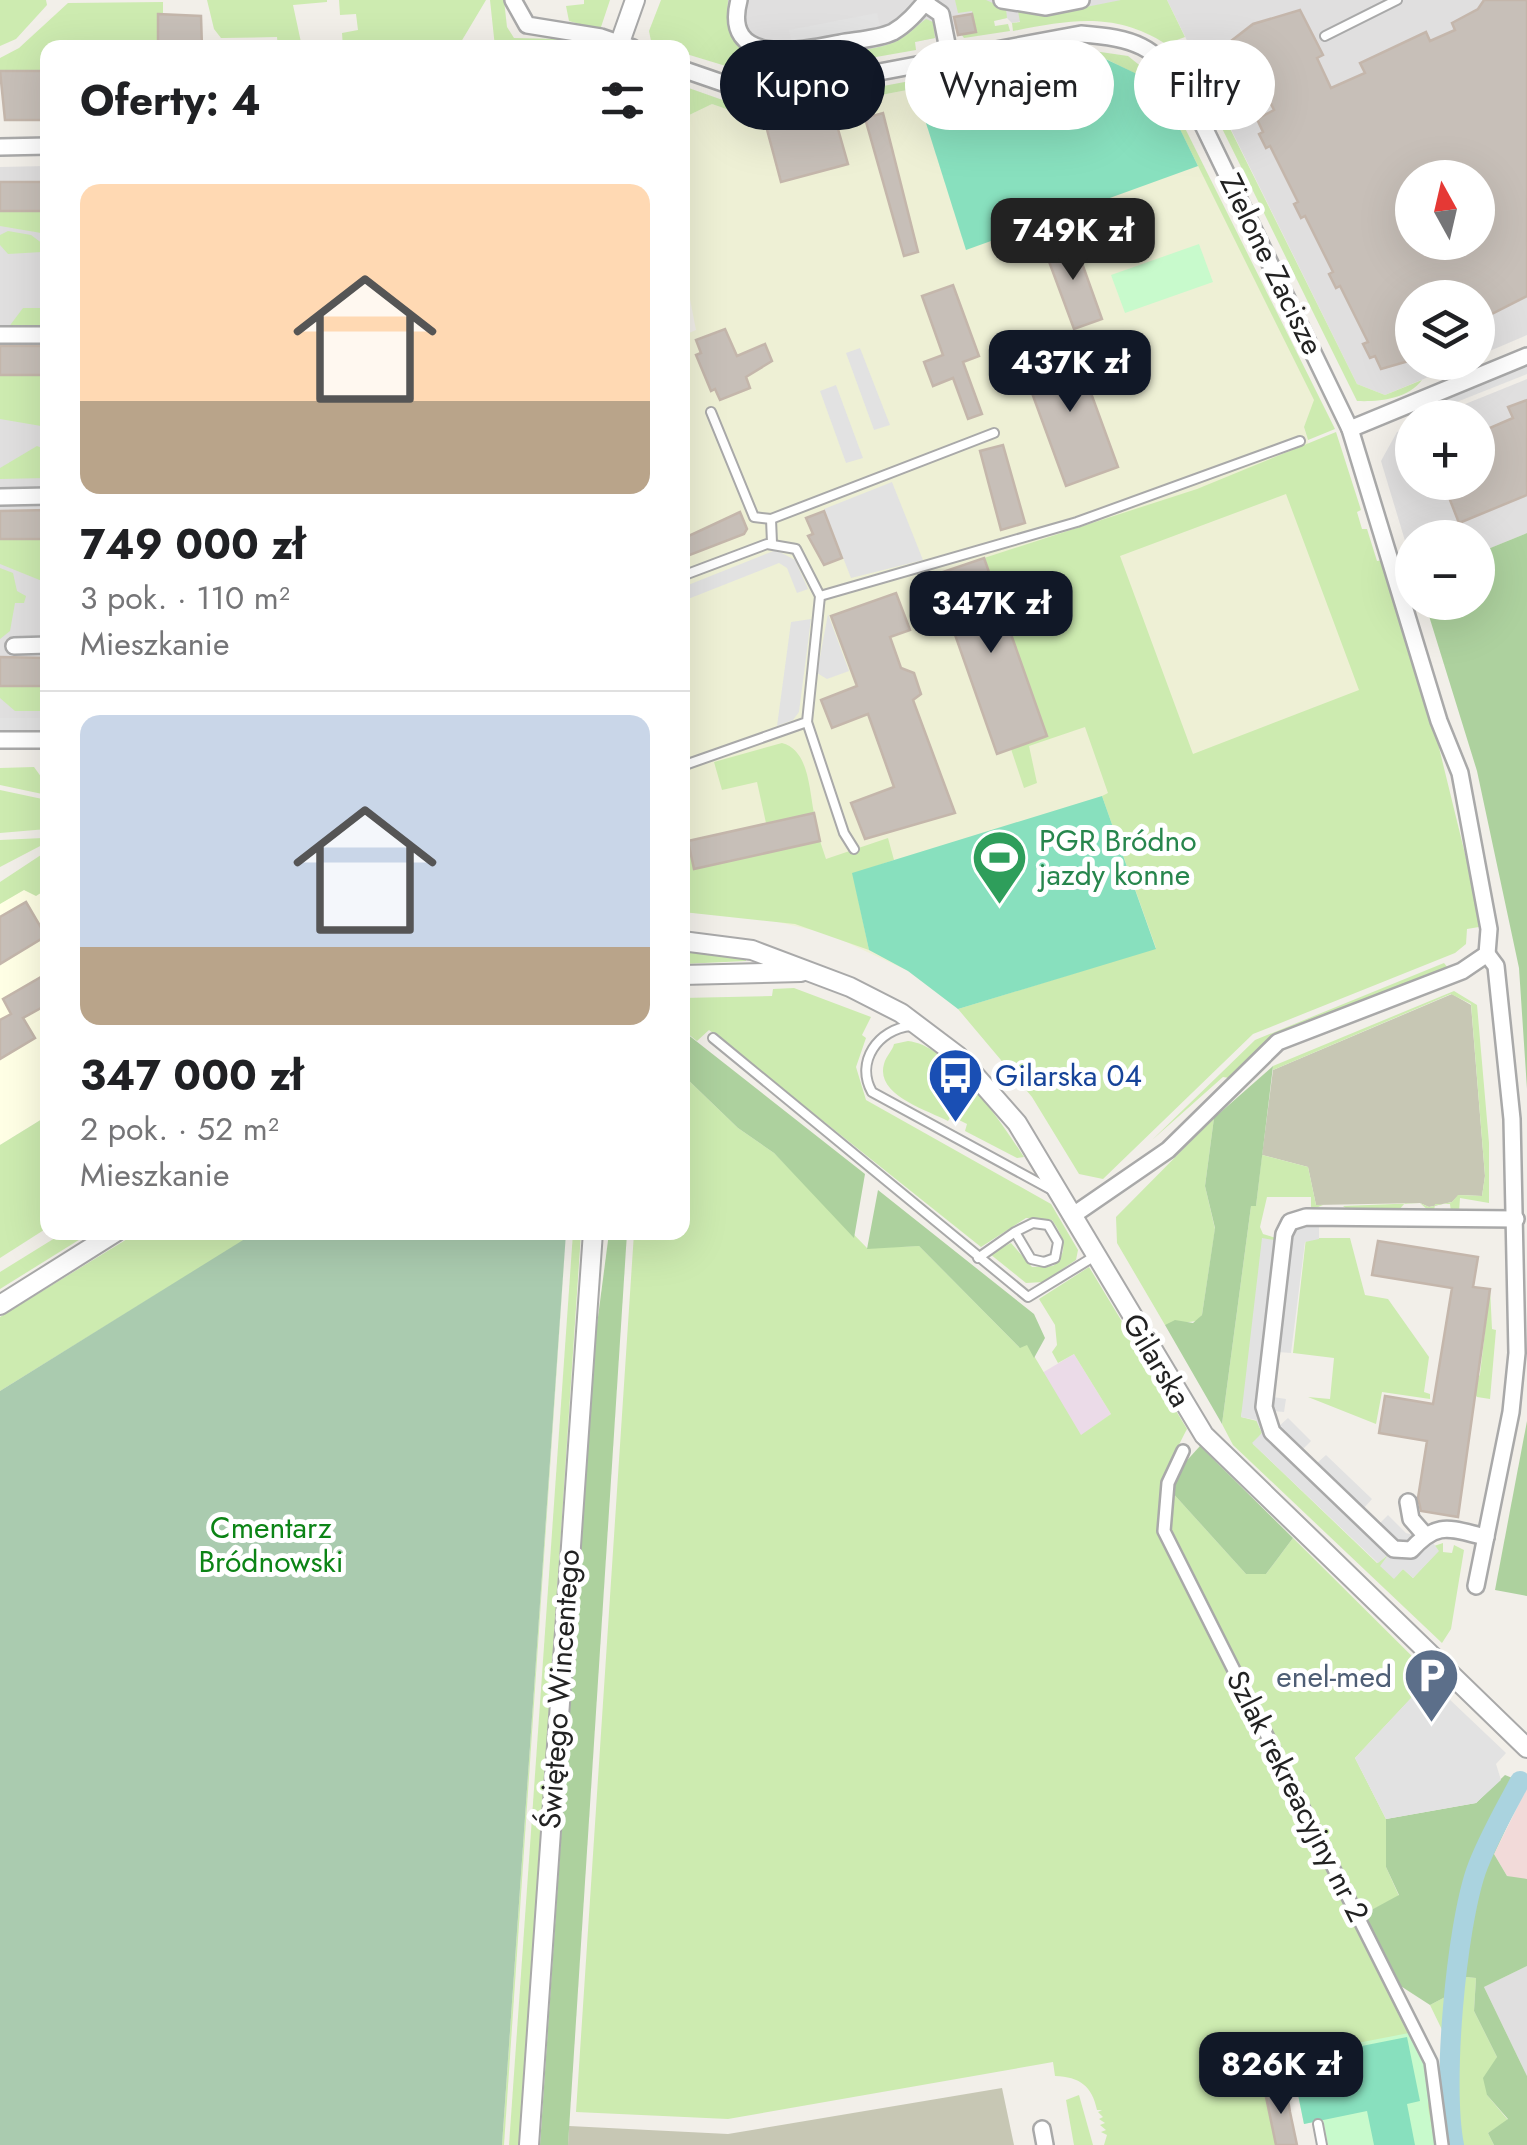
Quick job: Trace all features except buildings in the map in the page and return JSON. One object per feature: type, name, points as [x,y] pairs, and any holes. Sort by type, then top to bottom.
[{"type":"street","points":[[513,0],[526,25],[596,40]]},
{"type":"street","points":[[625,40],[635,0]]},
{"type":"street","points":[[739,0],[737,20],[745,35],[754,45],[784,54],[890,34],[926,1],[941,14],[946,40]]},
{"type":"street","points":[[1002,0],[1046,7],[1081,0]]},
{"type":"street","name":"Zielone Zacisze","points":[[1048,40],[1081,34],[1124,38],[1149,49],[1170,67],[1202,123],[1350,429],[1439,721],[1467,782],[1490,929],[1487,954],[1496,966],[1507,1059],[1516,1219],[1516,1367],[1476,1586]]},
{"type":"street","name":"Zielone Zacisze","points":[[690,72],[734,88],[768,93],[905,67]]},
{"type":"street","points":[[0,147],[40,146]]},
{"type":"street","points":[[0,335],[40,334]]},
{"type":"street","points":[[1350,429],[1527,356]]},
{"type":"street","points":[[0,496],[40,496]]},
{"type":"street","points":[[14,646],[40,645]]},
{"type":"street","points":[[0,740],[40,740]]},
{"type":"street","name":"Gilarska","points":[[690,942],[729,944],[879,1000],[958,1056],[1001,1103],[1192,1420],[1217,1450],[1527,1748]]},
{"type":"street","points":[[1072,1216],[1168,1150],[1278,1042],[1462,971],[1487,954]]},
{"type":"street","name":"Gilarska","points":[[690,975],[806,972]]},
{"type":"street","points":[[1486,1537],[1442,1528],[1425,1534],[1411,1550],[1394,1549],[1267,1425],[1264,1407],[1286,1229],[1294,1220],[1516,1219]]},
{"type":"street","points":[[0,1305],[103,1240]]},
{"type":"street","name":"Świętego Wincentego","points":[[529,2145],[592,1240]]},
{"type":"street","name":"Szlak rekreacyjny nr 2","points":[[1183,1450],[1168,1482],[1164,1531],[1431,2062],[1442,2145]]},
{"type":"street","points":[[1408,1502],[1411,1519],[1425,1534]]},
{"type":"lane","points":[[1325,36],[1381,4],[1397,0]]},
{"type":"lane","points":[[711,412],[754,517],[772,519],[994,433]]},
{"type":"lane","points":[[820,596],[1076,522],[1300,441]]},
{"type":"lane","points":[[772,519],[772,543]]},
{"type":"lane","points":[[690,573],[772,543],[796,549],[820,596],[807,722],[844,833],[854,849]]},
{"type":"lane","points":[[690,763],[807,722]]},
{"type":"lane","points":[[919,1026],[894,1029],[878,1040],[866,1066],[872,1092],[1058,1193]]},
{"type":"lane","points":[[713,1038],[1028,1297],[1095,1256]]},
{"type":"lane","points":[[978,1258],[1015,1232],[1034,1223],[1048,1225],[1058,1242],[1055,1258],[1044,1262],[1031,1259],[1015,1232]]},
{"type":"lane","points":[[1318,2124],[1322,2145]]},
{"type":"shaded area","points":[[719,0],[1134,0],[1012,23],[1007,18],[975,24],[976,32],[958,35],[956,29],[935,33],[935,38],[905,40],[905,44],[885,47],[885,40],[724,40]]},
{"type":"shaded area","points":[[1167,0],[1527,0],[1527,335],[1495,349],[1495,280],[1395,280],[1395,380],[1421,380],[1385,395],[1357,384],[1231,130],[1275,130],[1275,40],[1187,40]]},
{"type":"shaded area","points":[[877,13],[880,26],[812,40],[791,40],[789,30]]},
{"type":"shaded area","points":[[1114,63],[1134,73],[1134,130],[1181,130],[1315,401],[1304,427],[1314,465],[1402,685],[1156,949],[958,1009],[908,971],[829,934],[761,918],[690,913],[690,333],[696,330],[690,299],[690,115],[712,104],[720,107],[720,130],[885,130],[885,94],[905,90],[905,130],[1114,130]]},
{"type":"shaded area","points":[[40,166],[40,732],[0,732],[0,167]]},
{"type":"shaded area","points":[[860,348],[890,425],[874,430],[846,353]]},
{"type":"shaded area","points":[[1527,365],[1527,374],[1462,400],[1441,400],[1495,380]]},
{"type":"shaded area","points":[[1527,379],[1527,533],[1495,546],[1495,520],[1399,520],[1381,461],[1395,436],[1395,500],[1495,500],[1495,400],[1475,400]]},
{"type":"shaded area","points":[[836,385],[863,458],[846,463],[820,391]]},
{"type":"shaded area","points":[[892,482],[923,560],[851,578],[824,509]]},
{"type":"shaded area","points":[[776,550],[795,560],[808,589],[797,593],[787,568],[779,563],[690,598],[690,584]]},
{"type":"shaded area","points":[[828,614],[849,671],[827,679],[817,673]]},
{"type":"shaded area","points":[[811,619],[799,712],[793,720],[777,726],[791,622]]},
{"type":"shaded area","points":[[0,718],[40,718],[40,732],[0,732]]},
{"type":"shaded area","points":[[40,872],[40,1120],[0,1145],[0,896]]},
{"type":"shaded area","points":[[1452,994],[1471,1005],[1485,1176],[1482,1196],[1459,1195],[1452,1202],[1429,1207],[1420,1203],[1316,1205],[1308,1167],[1262,1155],[1273,1070]]},
{"type":"shaded area","points":[[1306,1225],[1319,1225],[1319,1239],[1305,1242],[1291,1353],[1278,1352],[1273,1397],[1286,1399],[1284,1412],[1272,1411],[1278,1427],[1288,1418],[1311,1441],[1302,1450],[1316,1464],[1326,1455],[1372,1499],[1363,1509],[1379,1524],[1388,1515],[1406,1533],[1431,1540],[1439,1551],[1413,1578],[1403,1569],[1394,1579],[1380,1566],[1388,1555],[1378,1563],[1252,1443],[1262,1433],[1256,1420],[1241,1417],[1262,1238],[1274,1240]]},
{"type":"shaded area","points":[[1074,1354],[1111,1414],[1081,1436],[1042,1373]]},
{"type":"shaded area","name":"enel-med","points":[[1425,1683],[1434,1693],[1447,1697],[1506,1753],[1496,1764],[1501,1780],[1476,1803],[1386,1819],[1355,1758]]},
{"type":"shaded area","points":[[1527,1788],[1524,1880],[1507,1876],[1494,1854]]},
{"type":"shaded area","points":[[1527,1966],[1527,2076],[1484,1987]]},
{"type":"shaded area","points":[[1002,2088],[1014,2145],[568,2145],[569,2126],[728,2134]]},
{"type":"green space","points":[[0,0],[46,0],[47,5],[16,39],[0,46]]},
{"type":"green space","points":[[207,0],[327,0],[293,5],[300,40],[221,38],[214,29]]},
{"type":"green space","points":[[339,0],[486,0],[462,40],[342,40],[342,33],[358,30],[356,14],[340,15]]},
{"type":"green space","points":[[490,0],[504,0],[507,27],[514,38],[564,40],[494,40]]},
{"type":"green space","points":[[584,0],[610,0],[600,30],[569,21],[566,6],[584,4]]},
{"type":"green space","points":[[661,0],[728,0],[729,25],[735,40],[720,40],[720,64],[690,55],[690,40],[651,40],[649,31]]},
{"type":"green space","points":[[955,0],[986,0],[1006,9],[1007,18],[994,21],[995,26],[1008,24],[1010,31],[964,38],[961,34],[975,31],[972,11],[958,13]]},
{"type":"green space","points":[[1121,0],[1167,0],[1185,37],[1158,40],[1128,26],[1091,21],[1013,31],[1012,23],[1020,22],[1018,11],[1061,12]]},
{"type":"green space","points":[[163,2],[163,14],[158,15],[158,40],[40,40],[40,71],[0,71],[0,58],[19,48],[68,3]]},
{"type":"green space","points":[[926,19],[933,22],[935,38],[905,40],[905,52],[885,55],[885,45],[900,40]]},
{"type":"green space","points":[[1114,54],[1134,61],[1134,73],[1114,63]]},
{"type":"green space","points":[[1114,63],[1134,73],[1134,130],[1180,130],[1198,166],[966,250],[928,130],[1114,130]]},
{"type":"green space","points":[[905,82],[905,90],[885,94],[885,86]]},
{"type":"green space","points":[[690,88],[720,99],[720,107],[712,104],[690,115]]},
{"type":"green space","points":[[1180,130],[1186,130],[1335,429],[1308,440],[1304,427],[1314,400]]},
{"type":"green space","points":[[1223,130],[1231,130],[1357,384],[1385,395],[1422,380],[1401,395],[1357,401]]},
{"type":"green space","points":[[0,211],[40,211],[40,233],[0,226]]},
{"type":"green space","points":[[8,231],[31,235],[40,242],[40,252],[8,254],[0,245],[0,235]]},
{"type":"green space","points":[[1199,244],[1213,282],[1125,313],[1111,275]]},
{"type":"green space","points":[[23,308],[40,308],[40,330],[8,328]]},
{"type":"green space","points":[[0,375],[40,375],[40,426],[0,419]]},
{"type":"green space","points":[[1336,432],[1361,510],[1357,512],[1362,529],[1367,529],[1377,561],[1384,560],[1395,597],[1395,620],[1402,620],[1433,723],[1466,858],[1471,858],[1479,927],[1467,929],[1466,944],[1455,953],[1253,1034],[1103,1179],[1079,1174],[1032,1097],[958,1009],[1156,948],[1102,796],[1108,793],[1085,727],[1029,746],[1037,783],[1024,788],[1011,749],[1047,736],[984,558],[1197,489]],"holes":[[[1286,494],[1359,690],[1193,754],[1120,556]]]},
{"type":"green space","points":[[40,447],[40,478],[0,479],[0,468]]},
{"type":"green space","points":[[1527,533],[1527,1089],[1519,968],[1477,771],[1430,620],[1495,620],[1495,546]]},
{"type":"green space","points":[[0,539],[40,539],[40,580],[0,564]]},
{"type":"green space","points":[[0,568],[13,573],[17,591],[26,596],[24,603],[15,603],[10,631],[0,639]]},
{"type":"green space","points":[[0,686],[40,686],[40,711],[15,711],[0,698]]},
{"type":"green space","points":[[782,743],[791,747],[803,762],[814,813],[766,823],[757,782],[722,790],[714,762]]},
{"type":"green space","points":[[34,767],[40,775],[40,794],[0,785],[0,768]]},
{"type":"green space","points":[[0,790],[40,799],[40,830],[0,833]]},
{"type":"green space","name":"PGR Bródno jazdy konne","points":[[1102,796],[1156,949],[958,1009],[908,971],[869,950],[852,873]]},
{"type":"green space","points":[[40,838],[40,846],[0,867],[0,840]]},
{"type":"green space","points":[[888,838],[894,860],[853,874],[869,950],[795,924],[690,913],[690,849],[695,869],[820,841],[826,859]]},
{"type":"green space","points":[[40,856],[40,893],[36,896],[24,890],[0,904],[0,882]]},
{"type":"green space","points":[[690,951],[746,957],[746,961],[690,964]]},
{"type":"green space","points":[[1444,963],[1448,968],[1263,1044],[1229,1078],[1223,1077],[1152,1140],[1255,1040]]},
{"type":"green space","points":[[794,988],[871,1017],[862,1035],[866,1038],[856,1067],[866,1100],[1051,1204],[1078,1250],[1076,1260],[1043,1282],[1026,1283],[990,1254],[1011,1243],[1032,1267],[1053,1266],[1062,1255],[1063,1244],[1052,1220],[1026,1218],[981,1247],[709,1030],[697,1041],[690,1036],[690,998],[772,996],[773,989]]},
{"type":"green space","points":[[1454,991],[1477,1005],[1489,1143],[1489,1203],[1460,1198],[1459,1212],[1451,1212],[1450,1204],[1443,1204],[1458,1195],[1482,1196],[1485,1176],[1471,1004],[1451,994],[1273,1070],[1273,1066]]},
{"type":"green space","points":[[690,1036],[865,1174],[854,1238],[774,1153],[738,1128],[690,1082]]},
{"type":"green space","points":[[908,1041],[941,1056],[957,1070],[989,1106],[1024,1157],[1017,1158],[965,1131],[967,1124],[951,1116],[948,1121],[895,1093],[883,1075],[884,1064],[894,1044]]},
{"type":"green space","points":[[1273,1066],[1222,1424],[1165,1325],[1175,1320],[1193,1323],[1202,1315],[1215,1228],[1205,1186],[1214,1118]]},
{"type":"green space","points":[[690,1082],[738,1128],[774,1153],[867,1248],[919,1246],[1019,1347],[1027,1344],[1081,1435],[1111,1414],[1074,1354],[1058,1363],[1052,1352],[1057,1345],[1055,1325],[1039,1299],[1089,1267],[1187,1429],[1161,1492],[1161,1533],[1431,2071],[1437,2145],[1430,2145],[1291,2060],[1295,2078],[1262,2085],[1281,2085],[1282,2089],[1265,2092],[1276,2145],[1104,2145],[1107,2135],[1101,2132],[1106,2130],[1100,2125],[1105,2123],[1098,2112],[1102,2110],[1097,2110],[1084,2084],[1055,2076],[1053,2062],[728,2119],[576,2112],[634,1240],[690,1240]]},
{"type":"green space","points":[[1214,1118],[1205,1186],[1215,1229],[1202,1315],[1197,1321],[1165,1325],[1117,1243],[1116,1217]]},
{"type":"green space","points":[[40,1120],[40,1232],[0,1258],[0,1145]]},
{"type":"green space","points":[[1262,1155],[1308,1167],[1316,1205],[1323,1205],[1311,1210],[1311,1197],[1267,1197],[1260,1227],[1263,1234],[1276,1238],[1241,1417],[1257,1421],[1262,1433],[1253,1444],[1377,1563],[1388,1555],[1393,1578],[1403,1569],[1413,1578],[1438,1551],[1434,1546],[1443,1543],[1443,1552],[1452,1553],[1454,1545],[1464,1550],[1451,1629],[1442,1643],[1233,1445],[1222,1424],[1251,1206],[1256,1206]]},
{"type":"green space","points":[[878,1190],[1034,1314],[1045,1338],[1034,1358],[1027,1345],[1020,1348],[919,1246],[867,1249]]},
{"type":"green space","points":[[1404,1204],[1398,1211],[1343,1206]]},
{"type":"green space","points":[[1306,1238],[1350,1238],[1365,1295],[1388,1299],[1429,1357],[1424,1392],[1430,1394],[1430,1399],[1382,1392],[1376,1424],[1308,1397],[1330,1399],[1334,1358],[1293,1353]]},
{"type":"green space","points":[[52,1240],[79,1240],[0,1289],[0,1272]]},
{"type":"green space","points":[[126,1240],[245,1240],[0,1391],[0,1317]]},
{"type":"green space","name":"Cmentarz Bródnowski","points":[[243,1240],[566,1240],[502,2145],[0,2145],[0,1391]]},
{"type":"green space","points":[[566,1240],[504,2145],[566,1240]]},
{"type":"green space","points":[[573,1240],[581,1240],[520,2145],[509,2145]]},
{"type":"green space","points":[[608,1240],[627,1240],[568,2145],[540,2145],[595,1340]]},
{"type":"green space","points":[[1490,1288],[1492,1329],[1496,1330],[1490,1399],[1477,1397],[1473,1391],[1480,1374]]},
{"type":"green space","points":[[1527,1421],[1527,1596],[1495,1590]]},
{"type":"green space","points":[[1200,1446],[1293,1538],[1266,1574],[1246,1574],[1170,1490],[1180,1468]]},
{"type":"green space","points":[[1170,1490],[1246,1574],[1266,1574],[1293,1538],[1432,1676],[1355,1758],[1386,1819],[1386,1867],[1399,1896],[1362,1915],[1170,1533]]},
{"type":"green space","points":[[1505,1775],[1527,1784],[1494,1854],[1507,1876],[1527,1879],[1527,1966],[1484,1987],[1527,2076],[1527,2145],[1494,2145],[1488,2133],[1508,2119],[1487,2095],[1483,2078],[1497,2057],[1474,2011],[1476,1978],[1456,1976],[1449,1995],[1430,2005],[1396,1983],[1362,1915],[1399,1895],[1386,1867],[1386,1819],[1476,1803]]},
{"type":"green space","points":[[1456,1976],[1476,1978],[1474,2011],[1497,2057],[1487,2095],[1508,2120],[1488,2133],[1494,2145],[1446,2145],[1439,2070],[1445,2036],[1430,2005],[1449,1995]]},
{"type":"green space","points":[[1409,2033],[1430,2076],[1428,2107],[1435,2145],[1328,2145],[1323,2120],[1304,2124],[1290,2056]]},
{"type":"green space","points":[[1407,2037],[1420,2101],[1407,2104],[1415,2145],[1374,2145],[1367,2111],[1304,2124],[1291,2060]]},
{"type":"green space","points":[[1079,2095],[1093,2145],[1074,2145],[1066,2100]]},
{"type":"waterway","points":[[1454,2145],[1450,2047],[1462,1930],[1480,1859],[1520,1781]]},
{"type":"place","name":"PGR Bródno jazdy konne","points":[[1000,906]]},
{"type":"place","name":"Gilarska 04","points":[[956,1124]]},
{"type":"place","name":"enel-med","points":[[1431,1725]]}]
